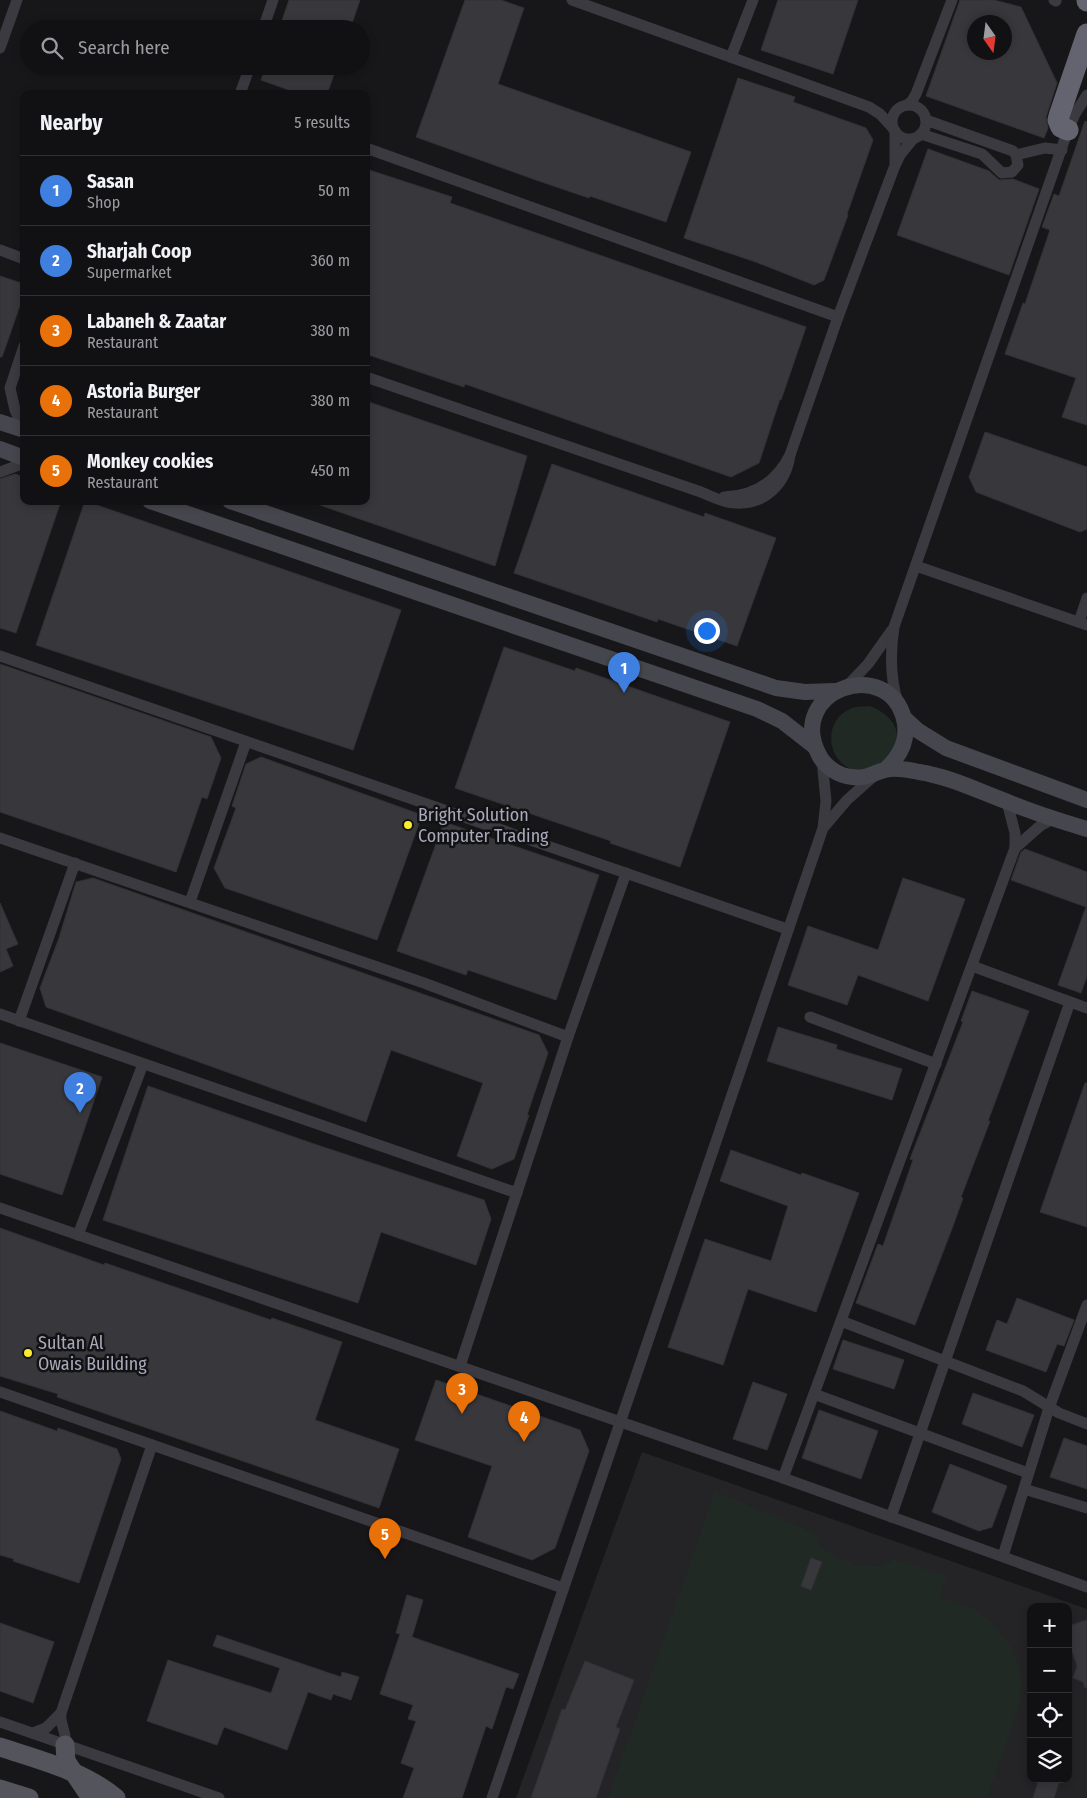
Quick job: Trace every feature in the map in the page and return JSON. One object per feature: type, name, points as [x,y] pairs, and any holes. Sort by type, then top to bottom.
[{"type":"highway","points":[[1065,140],[1059,124],[1059,116],[1087,34]]},
{"type":"main road","points":[[0,422],[20,429]]},
{"type":"main road","points":[[0,450],[20,457]]},
{"type":"main road","points":[[162,505],[757,709],[782,721],[818,753],[830,768],[840,774],[864,778],[880,772],[894,762],[901,752],[906,730],[902,714],[894,701],[878,688],[857,685],[841,689],[805,692],[776,688],[242,505]]},
{"type":"main road","points":[[343,567],[369,564],[409,578],[417,575],[421,567]]},
{"type":"main road","points":[[818,753],[812,736],[815,715],[823,702],[841,689]]},
{"type":"main road","points":[[902,714],[931,739],[955,752],[1087,800]]},
{"type":"main road","points":[[880,772],[917,771],[948,778],[1053,819],[1087,829]]},
{"type":"main road","points":[[64,1745],[66,1761],[91,1798]]},
{"type":"main road","points":[[0,1747],[87,1780],[116,1798]]},
{"type":"main road","points":[[0,1789],[29,1798]]},
{"type":"street","points":[[0,48],[5,19],[17,0]]},
{"type":"street","points":[[266,20],[273,0]]},
{"type":"street","points":[[572,0],[869,107],[885,118],[903,138],[917,136],[982,154],[1002,173],[1007,174],[1016,169],[1018,164],[1013,151],[926,120]]},
{"type":"street","points":[[731,57],[753,0]]},
{"type":"street","points":[[894,168],[894,129],[892,123],[895,113],[914,97],[952,0]]},
{"type":"street","points":[[241,90],[247,75]]},
{"type":"street","points":[[902,714],[895,694],[891,660],[894,627],[1065,140],[1086,97]]},
{"type":"street","points":[[370,378],[711,495],[732,497],[763,486],[779,473],[790,455],[838,317],[894,168],[900,155],[926,126],[922,110],[912,105],[869,107]]},
{"type":"street","points":[[1016,155],[1045,148],[1065,140]]},
{"type":"street","points":[[370,149],[838,317]]},
{"type":"street","points":[[0,250],[20,258]]},
{"type":"street","points":[[20,358],[10,388],[15,410],[20,421]]},
{"type":"street","points":[[0,396],[10,388]]},
{"type":"street","points":[[0,472],[20,464]]},
{"type":"street","points":[[916,566],[1083,624],[1087,598]]},
{"type":"street","points":[[841,689],[868,664],[894,627]]},
{"type":"street","points":[[0,656],[787,929]]},
{"type":"street","points":[[190,902],[246,742]]},
{"type":"street","points":[[492,1798],[823,828],[826,800],[818,753]]},
{"type":"street","points":[[823,828],[847,800],[880,772]]},
{"type":"street","points":[[783,1478],[1016,848],[1015,833],[1007,802]]},
{"type":"street","points":[[1016,848],[1040,826],[1053,819]]},
{"type":"street","points":[[0,838],[424,983],[568,1037]]},
{"type":"street","points":[[19,1021],[75,863]]},
{"type":"street","points":[[460,1366],[568,1037],[626,873]]},
{"type":"street","points":[[972,966],[1087,1008]]},
{"type":"street","points":[[891,1517],[1070,1002]]},
{"type":"street","points":[[0,1014],[517,1193]]},
{"type":"street","points":[[810,1018],[936,1064]]},
{"type":"street","points":[[78,1235],[143,1064]]},
{"type":"street","points":[[0,1208],[783,1478],[1087,1587]]},
{"type":"street","points":[[1003,1556],[1028,1473],[1087,1305]]},
{"type":"street","points":[[841,1321],[1023,1391],[1068,1418],[1087,1424]]},
{"type":"street","points":[[0,1392],[564,1588]]},
{"type":"street","points":[[814,1394],[1028,1473]]},
{"type":"street","points":[[64,1745],[66,1735],[60,1720],[61,1713],[152,1445]]},
{"type":"street","points":[[1024,1489],[1087,1508]]},
{"type":"street","points":[[33,1733],[46,1728],[61,1713]]},
{"type":"street","points":[[0,1722],[219,1798]]},
{"type":"shaded area","points":[[870,706],[890,719],[897,735],[892,750],[883,766],[860,772],[844,765],[837,758],[831,740],[832,731],[835,722],[841,715],[852,708]]},
{"type":"shaded area","points":[[642,1452],[1070,1603],[1027,1603],[1027,1783],[1072,1783],[1072,1604],[1087,1609],[1087,1798],[516,1798]]},
{"type":"shaded area","points":[[715,1491],[815,1533],[821,1547],[835,1556],[856,1565],[881,1566],[894,1559],[947,1576],[940,1598],[973,1608],[988,1619],[1011,1646],[1022,1680],[1020,1704],[987,1798],[608,1798]]},
{"type":"building","points":[[289,0],[360,0],[353,20],[282,20]]},
{"type":"building","points":[[465,0],[501,0],[524,8],[498,84],[691,152],[666,222],[536,180],[416,137]]},
{"type":"building","points":[[778,0],[858,0],[833,74],[761,50]]},
{"type":"building","points":[[960,0],[994,0],[1021,7],[1057,83],[1046,117],[1048,128],[1044,138],[926,96]]},
{"type":"building","points":[[263,75],[334,75],[328,90],[289,90],[261,80]]},
{"type":"building","points":[[738,78],[795,97],[793,102],[866,128],[873,140],[824,280],[814,285],[756,262],[684,238]]},
{"type":"building","points":[[1085,121],[1087,122],[1087,425],[1062,417],[1076,378],[1005,354],[1023,303],[1025,304],[1050,230],[1042,227],[1054,194],[1059,196]]},
{"type":"building","points":[[928,149],[989,171],[999,180],[1013,179],[1039,189],[1009,275],[897,235]]},
{"type":"building","points":[[370,170],[452,197],[450,203],[806,327],[759,463],[731,477],[465,384],[464,387],[370,355]]},
{"type":"building","points":[[0,276],[20,283],[20,305],[2,357],[0,357]]},
{"type":"building","points":[[370,402],[527,456],[495,566],[320,505],[370,505]]},
{"type":"building","points":[[985,432],[1087,467],[1087,529],[1080,532],[976,492],[969,477]]},
{"type":"building","points":[[552,464],[704,517],[705,513],[776,538],[737,646],[658,619],[657,622],[514,573]]},
{"type":"building","points":[[15,474],[20,476],[20,505],[60,505],[16,633],[0,628],[0,479]]},
{"type":"building","points":[[84,505],[97,505],[401,610],[353,750],[36,645]]},
{"type":"building","points":[[504,647],[575,671],[576,668],[730,722],[680,867],[610,843],[611,841],[455,788]]},
{"type":"building","points":[[0,664],[211,737],[221,758],[207,799],[202,797],[176,872],[0,812]]},
{"type":"building","points":[[261,757],[422,815],[377,940],[225,888],[214,868],[236,808],[232,806],[246,764]]},
{"type":"building","points":[[444,822],[599,875],[556,1000],[468,970],[466,975],[397,951]]},
{"type":"building","points":[[1025,849],[1087,872],[1087,976],[1081,993],[1058,985],[1086,907],[1011,880],[1021,852]]},
{"type":"building","points":[[93,878],[539,1035],[548,1053],[514,1159],[492,1169],[457,1156],[483,1083],[391,1050],[366,1122],[46,1007],[40,988],[59,938],[76,882]]},
{"type":"building","points":[[903,878],[965,899],[928,1001],[858,975],[847,1005],[788,985],[808,926],[878,950]]},
{"type":"building","points":[[0,903],[18,944],[6,949],[13,966],[0,972]]},
{"type":"building","points":[[972,991],[1029,1011],[961,1197],[963,1198],[953,1226],[915,1325],[856,1303],[878,1244],[883,1246],[913,1160],[910,1159],[963,1022],[961,1021]]},
{"type":"building","points":[[778,1027],[837,1045],[836,1049],[902,1069],[892,1100],[767,1061]]},
{"type":"building","points":[[0,1043],[102,1077],[62,1195],[0,1174]]},
{"type":"building","points":[[1085,1083],[1087,1083],[1087,1227],[1040,1212]]},
{"type":"building","points":[[148,1086],[314,1144],[484,1200],[491,1219],[476,1265],[381,1232],[358,1303],[103,1220]]},
{"type":"building","points":[[731,1150],[859,1193],[816,1312],[748,1289],[723,1365],[668,1347],[705,1239],[771,1261],[788,1206],[720,1181]]},
{"type":"building","points":[[0,1228],[104,1265],[105,1263],[271,1320],[272,1318],[342,1342],[315,1420],[399,1449],[379,1508],[57,1397],[58,1394],[0,1376]]},
{"type":"building","points":[[1017,1298],[1074,1320],[1064,1346],[1057,1344],[1046,1372],[986,1350],[997,1320],[1007,1324]]},
{"type":"building","points":[[843,1340],[904,1360],[894,1389],[833,1369]]},
{"type":"building","points":[[436,1380],[580,1430],[589,1451],[555,1548],[532,1560],[468,1537],[492,1466],[415,1440]]},
{"type":"building","points":[[753,1382],[787,1394],[767,1450],[733,1439]]},
{"type":"building","points":[[973,1393],[1034,1415],[1022,1447],[962,1424]]},
{"type":"building","points":[[819,1410],[878,1431],[861,1479],[802,1458]]},
{"type":"building","points":[[0,1411],[57,1431],[58,1428],[117,1449],[121,1459],[79,1583],[0,1555]]},
{"type":"building","points":[[1064,1438],[1087,1446],[1087,1489],[1050,1477]]},
{"type":"building","points":[[950,1464],[1007,1486],[992,1527],[979,1531],[932,1512]]},
{"type":"building","points":[[811,1558],[822,1562],[811,1590],[801,1586]]},
{"type":"building","points":[[407,1595],[423,1600],[412,1637],[519,1674],[513,1689],[506,1687],[492,1729],[486,1726],[462,1798],[403,1798],[414,1768],[401,1763],[416,1721],[408,1719],[413,1705],[380,1694],[400,1634],[396,1633]]},
{"type":"building","points":[[1087,1620],[1087,1688],[1085,1688],[1083,1682],[1073,1678],[1077,1666],[1072,1651],[1072,1625]]},
{"type":"building","points":[[0,1623],[54,1642],[33,1703],[0,1691]]},
{"type":"building","points":[[217,1635],[341,1677],[342,1672],[359,1677],[351,1700],[333,1694],[331,1700],[308,1692],[287,1750],[224,1727],[217,1745],[147,1721],[168,1660],[271,1693],[280,1668],[213,1646]]},
{"type":"building","points":[[585,1661],[634,1680],[616,1727],[620,1729],[596,1798],[531,1798],[562,1709],[565,1710]]},
{"type":"building","points":[[1038,1783],[1059,1783],[1054,1798],[1033,1798]]},
{"type":"place","name":"Sasan","points":[[624,693]]},
{"type":"place","name":"Bright Solution Computer Trading","points":[[408,825]]},
{"type":"place","name":"Sharjah Coop","points":[[80,1113]]},
{"type":"place","name":"Sultan Al Owais Building","points":[[28,1353]]},
{"type":"place","name":"Labaneh & Zaatar","points":[[462,1414]]},
{"type":"place","name":"Astoria Burger","points":[[524,1442]]},
{"type":"place","name":"Monkey cookies","points":[[385,1559]]}]
